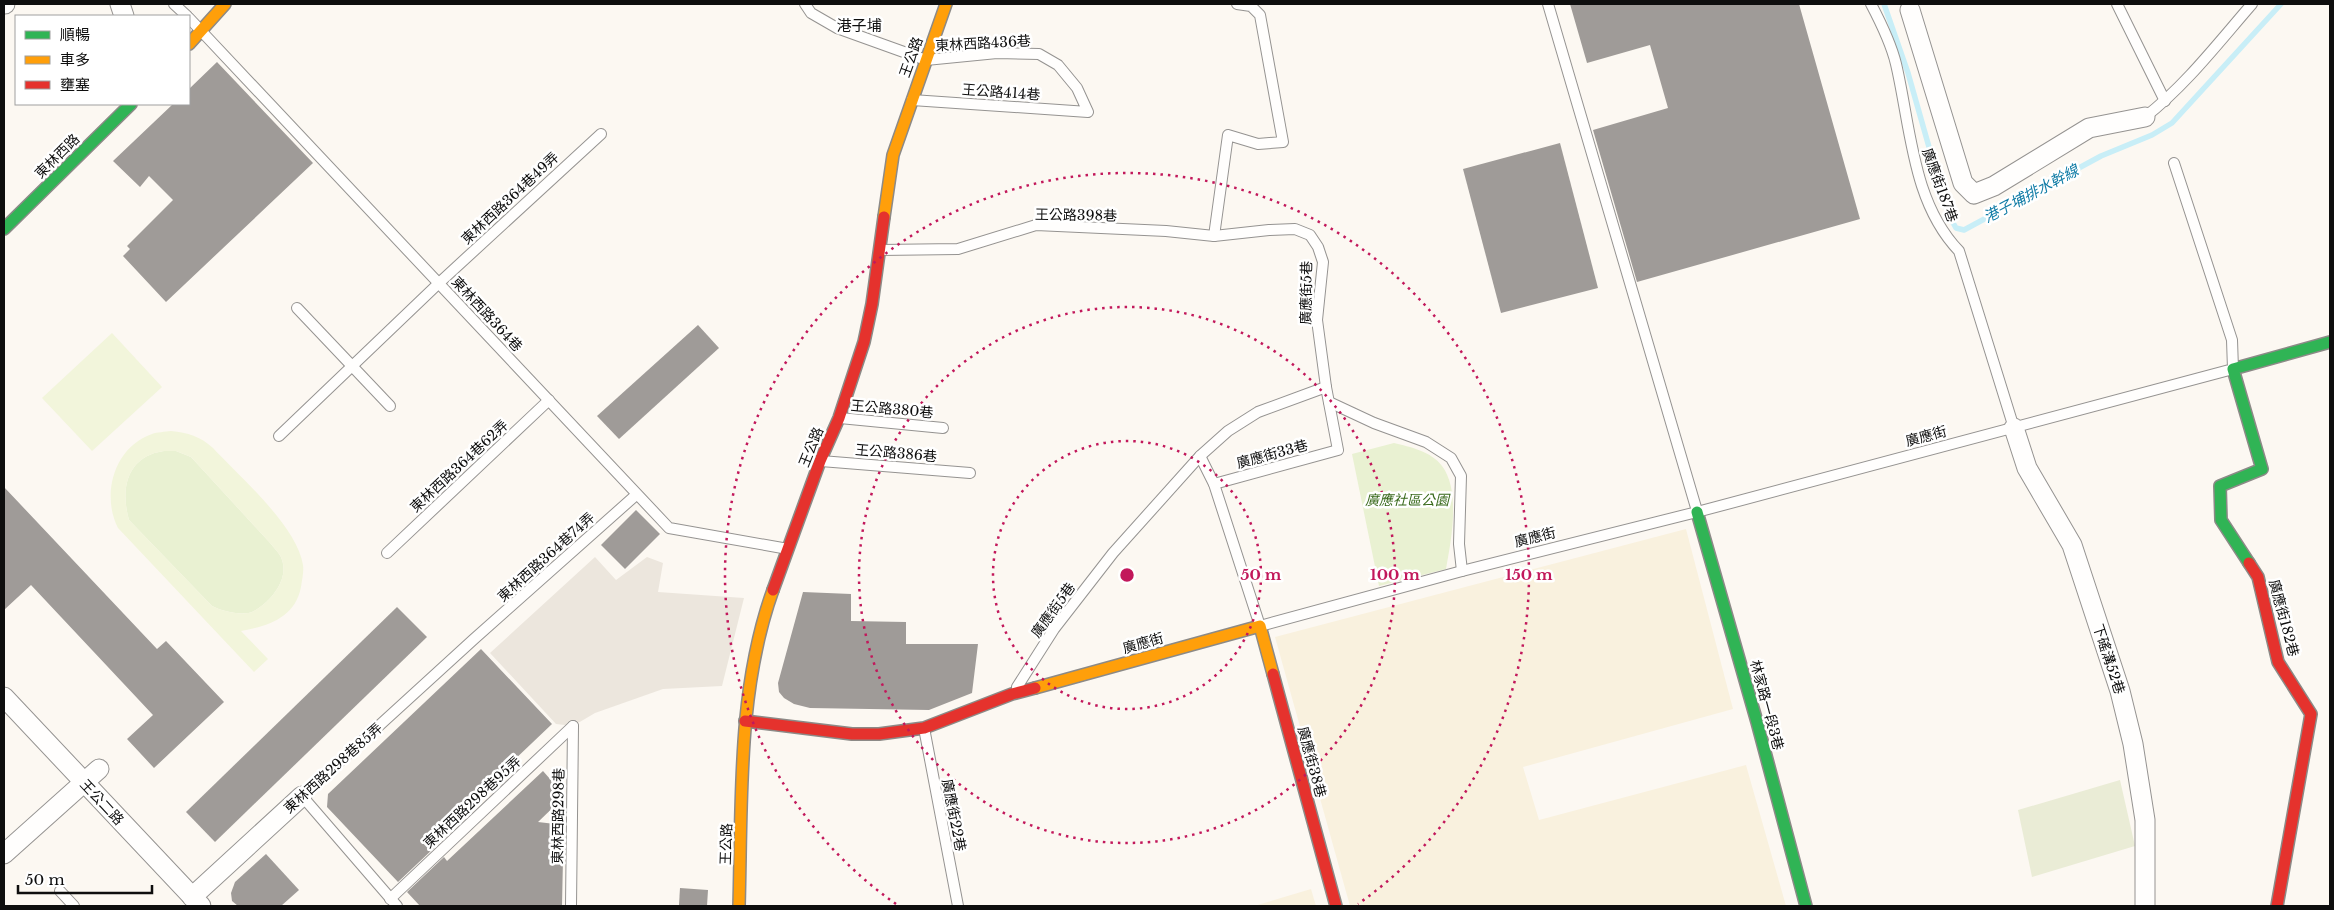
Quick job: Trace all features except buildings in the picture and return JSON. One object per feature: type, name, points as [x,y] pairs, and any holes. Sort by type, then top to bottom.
[{"type":"street","points":[[190,43],[225,4]]},
{"type":"street","name":"王公路","points":[[739,906],[745,721],[763,619],[820,460],[839,418],[864,342],[872,304],[893,155],[946,4]]},
{"type":"street","points":[[1908,7],[1963,183],[1974,194],[1994,186],[2089,128],[2145,117]]},
{"type":"street","name":"東林西路","points":[[4,229],[130,105]]},
{"type":"street","name":"廣應街","points":[[2233,368],[2330,342]]},
{"type":"street","name":"廣應街182巷","points":[[2233,368],[2262,469],[2220,486],[2221,520],[2258,577],[2278,662],[2311,714],[2277,906]]},
{"type":"street","name":"下磘溝52巷","points":[[2014,428],[2027,468],[2072,545],[2120,691],[2133,744],[2145,820],[2145,906]]},
{"type":"street","name":"林家路一段3巷","points":[[1697,512],[1806,906]]},
{"type":"street","name":"廣應街","points":[[745,721],[852,734],[879,734],[924,728],[1012,694],[1260,626]]},
{"type":"street","name":"廣應街38巷","points":[[1260,626],[1336,906]]},
{"type":"street","name":"王公二路","points":[[4,698],[197,902]]},
{"type":"street","points":[[4,854],[99,769]]},
{"type":"street","name":"東林西路298巷85弄","points":[[197,902],[302,796]]},
{"type":"lane","name":"東林西路364巷","points":[[174,4],[186,15]]},
{"type":"lane","name":"東林西路436巷","points":[[805,4],[811,13],[837,28],[926,60],[997,53],[1039,54],[1058,65],[1071,80],[1077,88],[1088,112]]},
{"type":"lane","points":[[1214,236],[1228,135],[1258,144],[1283,142],[1260,15],[1251,6],[1238,4]]},
{"type":"lane","points":[[1548,4],[1697,512]]},
{"type":"lane","name":"廣應街187巷","points":[[1872,4],[1884,29],[1896,64],[1914,159],[1936,220],[1945,236],[1960,252],[2014,428]]},
{"type":"lane","points":[[2117,4],[2165,101]]},
{"type":"lane","points":[[2145,117],[2165,101],[2252,4]]},
{"type":"lane","name":"東林西路364巷","points":[[190,19],[669,528],[789,549]]},
{"type":"lane","name":"王公路414巷","points":[[911,100],[1088,112]]},
{"type":"lane","name":"東林西路364巷49弄","points":[[279,436],[439,283],[600,134]]},
{"type":"lane","points":[[2174,163],[2232,340],[2233,368]]},
{"type":"lane","name":"王公路398巷","points":[[880,250],[958,249],[1036,225],[1214,236]]},
{"type":"lane","name":"廣應街5巷","points":[[1214,236],[1295,229],[1310,235],[1318,247],[1324,262],[1318,320],[1326,387],[1338,450]]},
{"type":"lane","points":[[297,308],[390,406]]},
{"type":"lane","name":"廣應街","points":[[1260,626],[1462,571],[1697,512],[2014,428],[2233,368]]},
{"type":"lane","name":"廣應街5巷","points":[[1012,694],[1054,629],[1113,553],[1200,456],[1228,431],[1258,412],[1326,387]]},
{"type":"lane","name":"東林西路364巷62弄","points":[[387,553],[549,400]]},
{"type":"lane","points":[[1329,402],[1374,423],[1426,442],[1451,458],[1461,476],[1459,544],[1462,571]]},
{"type":"lane","name":"王公路380巷","points":[[839,418],[943,428]]},
{"type":"lane","name":"廣應街33巷","points":[[1214,484],[1338,450]]},
{"type":"lane","points":[[1200,456],[1214,484],[1260,626]]},
{"type":"lane","name":"王公路386巷","points":[[820,460],[970,473]]},
{"type":"lane","name":"東林西路364巷74弄","points":[[474,639],[636,495]]},
{"type":"lane","name":"東林西路298巷85弄","points":[[302,796],[474,639]]},
{"type":"lane","name":"東林西路298巷95弄","points":[[394,902],[573,726]]},
{"type":"lane","name":"東林西路298巷","points":[[571,906],[573,726]]},
{"type":"lane","name":"廣應街22巷","points":[[924,728],[958,906]]},
{"type":"lane","points":[[302,796],[394,902]]},
{"type":"lane","points":[[60,892],[74,906]]},
{"type":"shaded area","points":[[1686,529],[1733,709],[1523,767],[1539,820],[1746,765],[1786,906],[1350,906],[1275,637]]},
{"type":"shaded area","points":[[595,557],[616,580],[647,557],[663,563],[658,592],[744,598],[722,686],[663,689],[595,713],[573,726],[556,724],[490,653]]},
{"type":"shaded area","points":[[1311,889],[1316,906],[1254,906]]},
{"type":"green space","points":[[112,333],[162,387],[92,451],[42,398]]},
{"type":"green space","points":[[171,431],[194,436],[213,448],[252,487],[279,518],[299,550],[303,573],[298,598],[293,606],[279,619],[241,631],[268,659],[254,672],[118,528],[113,515],[111,487],[120,461],[139,440],[154,433]],"holes":[[[176,451],[191,457],[271,544],[281,558],[283,575],[277,590],[254,611],[239,613],[212,606],[129,520],[125,497],[126,486],[134,467],[152,454]]]},
{"type":"green space","name":"廣應社區公園","points":[[1394,443],[1426,453],[1442,466],[1448,476],[1453,502],[1452,531],[1446,569],[1379,586],[1352,454]]},
{"type":"green space","points":[[176,451],[191,457],[280,556],[283,575],[277,590],[254,611],[239,613],[212,606],[129,520],[125,497],[129,476],[134,467],[142,460],[152,454]]},
{"type":"green space","points":[[2120,780],[2135,846],[2032,877],[2018,810]]},
{"type":"waterway","name":"港子埔排水幹線","points":[[1884,4],[1908,73],[1948,214],[1956,228],[1964,230],[2101,156],[2152,135],[2172,123],[2281,4]]},
{"type":"traffic: fast","points":[[4,229],[130,105]]},
{"type":"traffic: fast","points":[[2249,563],[2221,520],[2220,486],[2262,469],[2233,369],[2330,342]]},
{"type":"traffic: fast","points":[[1697,512],[1757,722],[1806,906]]},
{"type":"traffic: slow","points":[[190,43],[225,4]]},
{"type":"traffic: slow","points":[[884,217],[893,155],[946,4]]},
{"type":"traffic: slow","points":[[739,906],[742,786],[747,706],[761,628],[773,590]]},
{"type":"traffic: slow","points":[[1035,688],[1260,626],[1273,674]]},
{"type":"traffic: jam","points":[[773,590],[820,461],[839,418],[864,342],[872,304],[884,217]]},
{"type":"traffic: jam","points":[[2249,563],[2258,577],[2278,662],[2311,714],[2277,906]]},
{"type":"traffic: jam","points":[[1273,674],[1336,906]]},
{"type":"traffic: jam","points":[[745,721],[852,734],[879,734],[924,728],[1012,694],[1035,688]]},
{"type":"district","name":"港子埔","points":[[859,26]]}]
